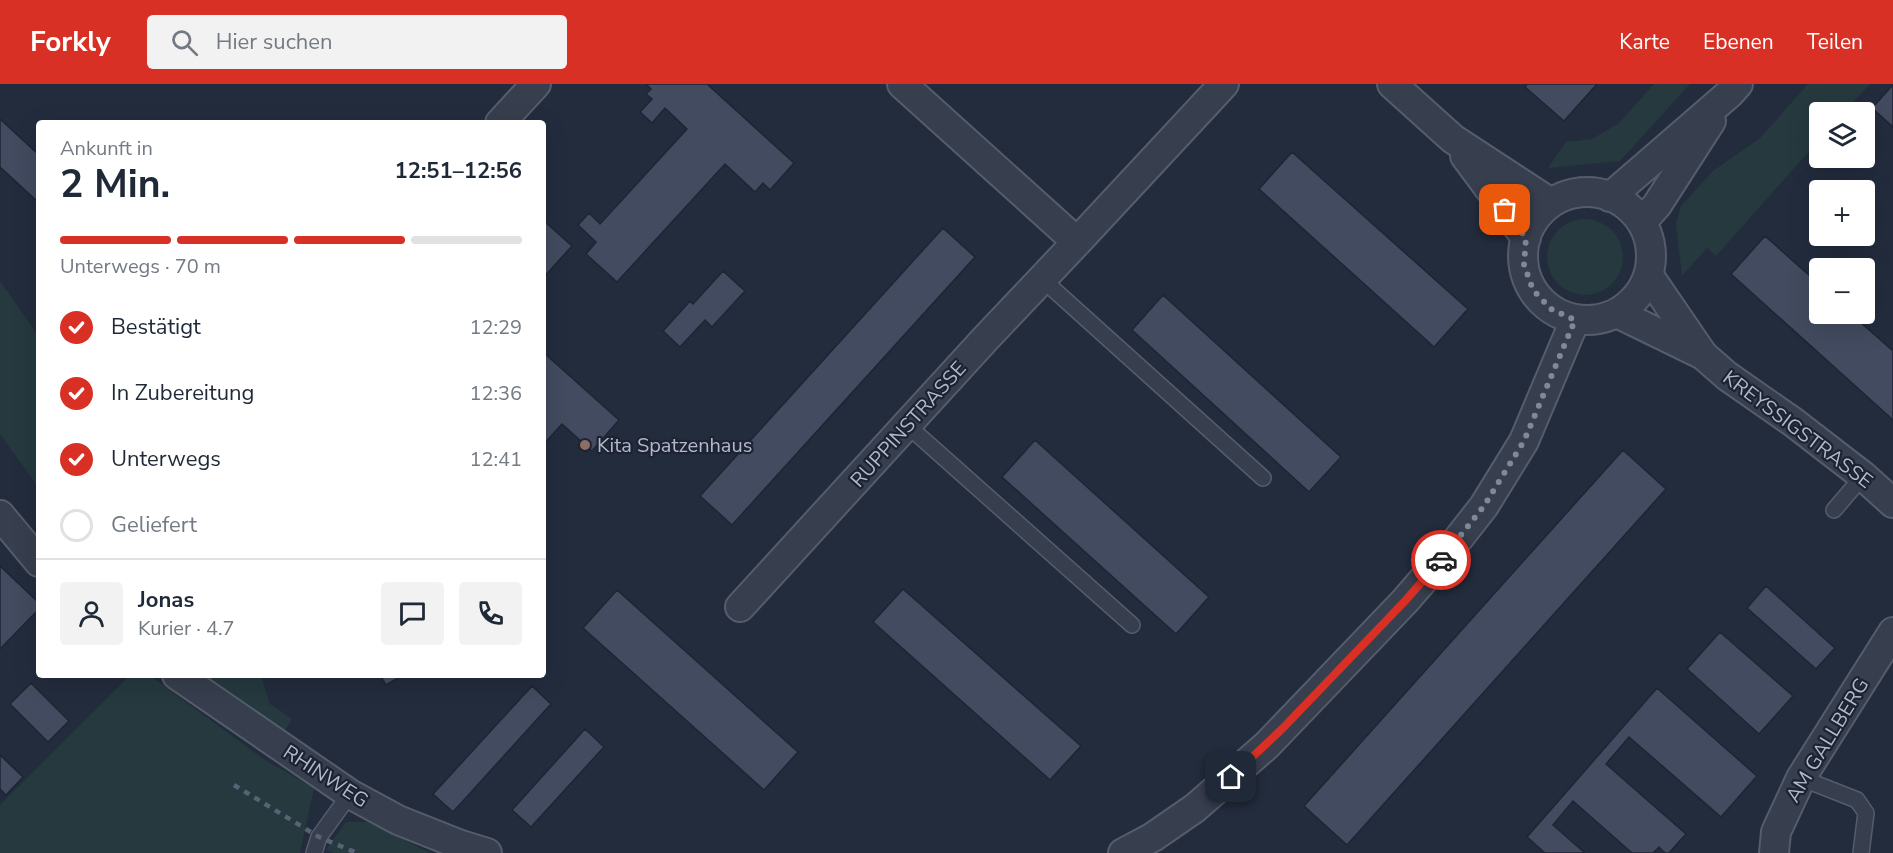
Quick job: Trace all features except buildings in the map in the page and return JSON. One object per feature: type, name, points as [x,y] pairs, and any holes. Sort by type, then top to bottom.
[{"type":"street","points":[[503,120],[536,84]]},
{"type":"street","points":[[902,84],[1077,242]]},
{"type":"street","name":"RUPPINSTRASSE","points":[[740,607],[1224,84]]},
{"type":"street","points":[[1392,84],[1453,139],[1551,203]]},
{"type":"street","points":[[1610,196],[1733,89]]},
{"type":"street","points":[[1642,222],[1657,205],[1733,89]]},
{"type":"street","points":[[1453,139],[1526,238]]},
{"type":"street","points":[[1590,192],[1610,196],[1628,207],[1642,222],[1651,249],[1649,276],[1637,298],[1617,313],[1597,320],[1575,320],[1551,309],[1533,290],[1524,265],[1526,238],[1535,219],[1551,203],[1570,194],[1590,192]]},
{"type":"street","name":"KREYSSIGSTRASSE","points":[[1649,276],[1702,354],[1727,376],[1793,422],[1863,476],[1893,503]]},
{"type":"street","name":"KREYSSIGSTRASSE","points":[[1617,313],[1702,354]]},
{"type":"street","points":[[1123,853],[1154,837],[1195,808],[1267,745],[1405,601],[1455,543],[1484,506],[1524,441],[1575,320]]},
{"type":"street","points":[[0,515],[36,558]]},
{"type":"street","name":"AM GALLBERG","points":[[1774,853],[1776,832],[1801,778],[1893,632]]},
{"type":"street","name":"RHINWEG","points":[[181,678],[350,794],[398,820],[487,853]]},
{"type":"lane","points":[[1042,279],[1263,478]]},
{"type":"lane","points":[[907,425],[1132,626]]},
{"type":"lane","points":[[1834,510],[1863,476]]},
{"type":"lane","points":[[1801,778],[1857,800],[1866,813],[1861,853]]},
{"type":"lane","points":[[314,853],[319,837],[350,794]]},
{"type":"green space","points":[[1654,84],[1690,84],[1620,161],[1548,168],[1566,142],[1592,139],[1618,124]]},
{"type":"green space","points":[[1808,84],[1870,84],[1853,102],[1809,102],[1809,151],[1716,256],[1707,248],[1682,276],[1676,224],[1681,206],[1713,171],[1760,138]]},
{"type":"green space","points":[[1585,219],[1599,222],[1612,230],[1620,243],[1623,257],[1620,271],[1612,284],[1599,292],[1585,295],[1571,292],[1558,284],[1550,271],[1547,257],[1550,243],[1558,230],[1571,222]]},
{"type":"green space","points":[[0,281],[36,333],[36,484],[0,434]]},
{"type":"green space","points":[[127,678],[153,678],[265,760],[314,788],[300,853],[0,853],[0,805]]},
{"type":"green space","points":[[200,678],[262,678],[270,704],[292,719],[281,737]]},
{"type":"green space","points":[[346,822],[369,822],[430,853],[333,853],[326,850]]},
{"type":"railway","points":[[234,785],[319,837],[357,853]]},
{"type":"way so far","points":[[1441,560],[1484,506],[1524,441],[1575,320],[1551,309],[1533,290],[1524,265],[1526,238],[1505,210]]},
{"type":"place","name":"Kita Spatzenhaus","points":[[585,445]]},
{"type":"route","points":[[1231,777],[1267,745],[1405,601],[1441,560]]}]
